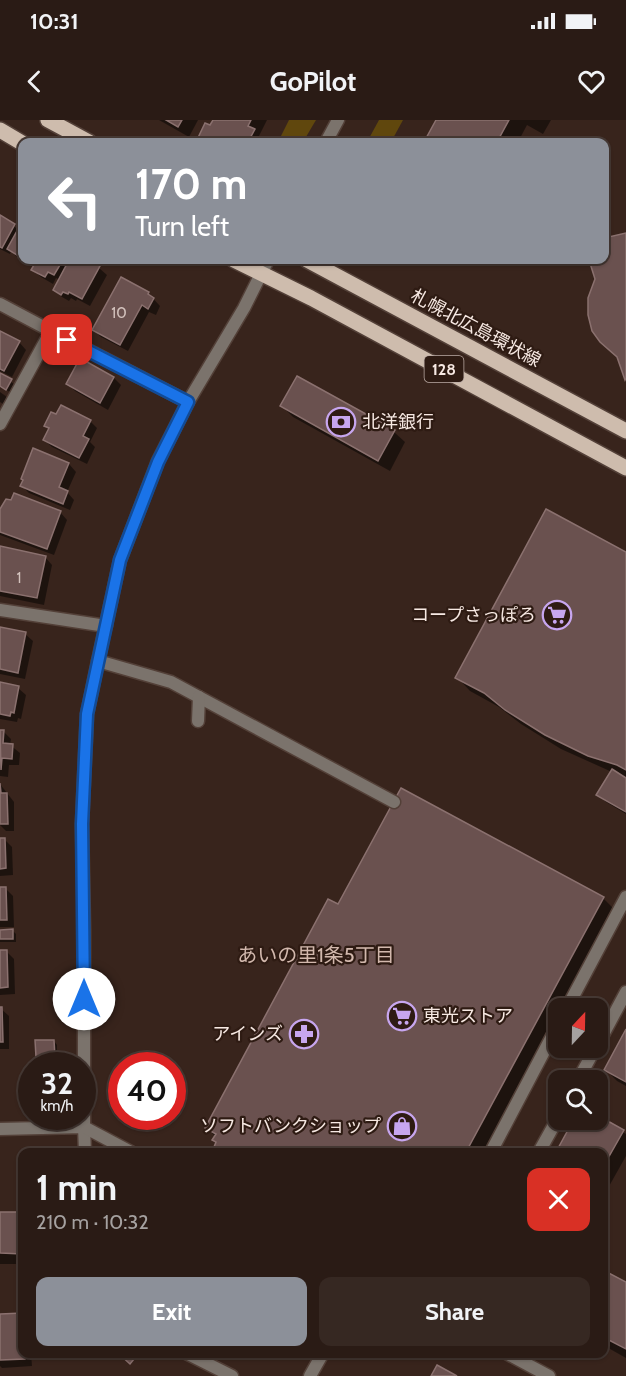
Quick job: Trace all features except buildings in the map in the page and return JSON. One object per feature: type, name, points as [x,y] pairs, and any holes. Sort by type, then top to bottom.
[{"type":"main road","points":[[48,120],[82,138]]},
{"type":"main road","points":[[0,130],[18,141]]},
{"type":"main road","name":"128","points":[[241,264],[312,298],[626,468]]},
{"type":"main road","name":"札幌北広島環状線","points":[[314,264],[626,431]]},
{"type":"street","points":[[328,138],[338,120]]},
{"type":"street","points":[[84,1052],[82,824],[87,714],[120,560],[158,462],[188,402],[244,308],[266,264]]},
{"type":"street","points":[[0,304],[188,402]]},
{"type":"street","points":[[0,424],[51,332]]},
{"type":"street","points":[[0,610],[106,626]]},
{"type":"street","points":[[98,660],[171,682],[394,802]]},
{"type":"street","points":[[198,721],[199,697]]},
{"type":"street","points":[[572,998],[626,897]]},
{"type":"street","points":[[608,1026],[626,992]]},
{"type":"street","points":[[493,1148],[548,1044]]},
{"type":"street","points":[[0,1129],[18,1129]]},
{"type":"street","points":[[84,1130],[85,1148]]},
{"type":"street","points":[[90,1130],[123,1148]]},
{"type":"street","points":[[541,1148],[551,1130]]},
{"type":"street","points":[[196,1358],[232,1376]]},
{"type":"street","points":[[310,1376],[320,1358]]},
{"type":"street","points":[[515,1358],[549,1376]]},
{"type":"shaded area","points":[[289,120],[316,120],[305,138],[280,138]]},
{"type":"shaded area","points":[[379,120],[403,120],[393,138],[369,138]]},
{"type":"place","name":"北洋銀行","points":[[341,422]]},
{"type":"place","name":"コープさっぽろ","points":[[557,615]]},
{"type":"place","name":"東光ストア","points":[[402,1016]]},
{"type":"place","name":"アインズ","points":[[304,1034]]},
{"type":"place","name":"ソフトバンクショップ","points":[[402,1126]]},
{"type":"district","name":"あいの里1条5丁目","points":[[316,955]]},
{"type":"route","points":[[67,340],[188,402],[158,462],[120,560],[87,714],[82,824],[84,999]]}]
